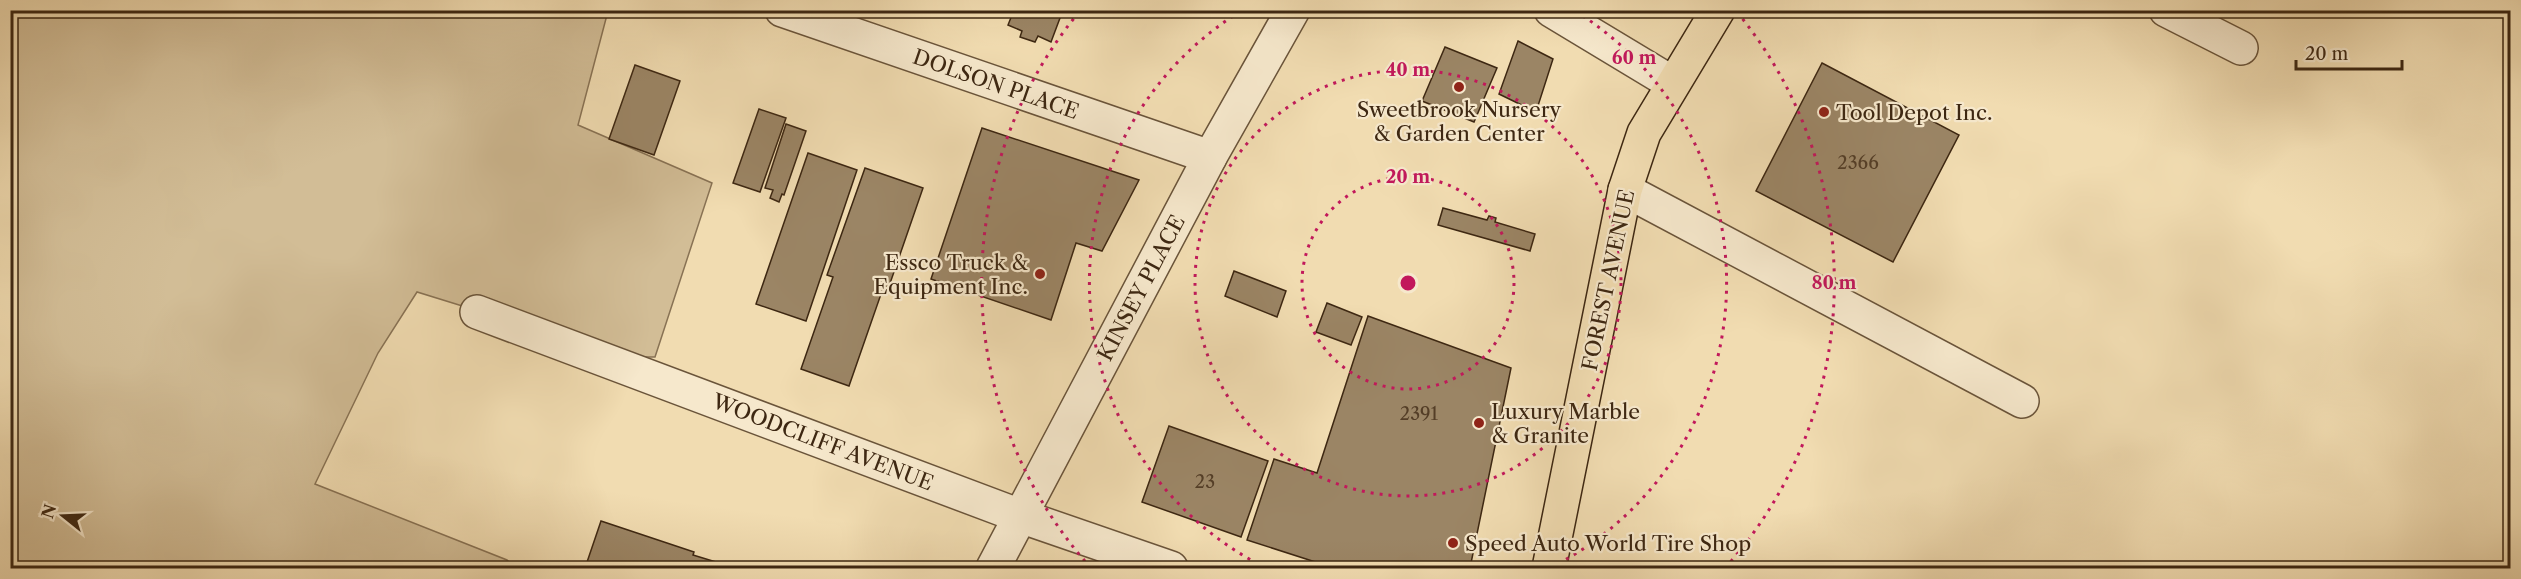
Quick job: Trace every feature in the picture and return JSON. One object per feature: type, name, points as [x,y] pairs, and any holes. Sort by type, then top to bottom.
[{"type":"main road","name":"FOREST AVENUE","points":[[1549,568],[1625,190],[1644,133],[1718,10]]},
{"type":"street","name":"DOLSON PLACE","points":[[782,10],[1210,157]]},
{"type":"street","name":"KINSEY PLACE","points":[[993,568],[1210,157],[1293,10]]},
{"type":"street","points":[[1551,10],[1672,83]]},
{"type":"street","points":[[2166,10],[2241,48]]},
{"type":"street","points":[[1625,190],[2022,401]]},
{"type":"street","name":"WOODCLIFF AVENUE","points":[[477,312],[1020,516],[1171,568]]},
{"type":"shaded area","points":[[10,11],[608,11],[578,125],[712,183],[655,357],[627,357],[417,292],[378,353],[315,484],[507,560],[515,568],[11,568]]},
{"type":"building","points":[[1014,10],[1063,10],[1051,42],[1038,36],[1035,42],[1020,37],[1022,31],[1008,25]]},
{"type":"building","points":[[1518,41],[1553,59],[1536,112],[1499,94]]},
{"type":"building","points":[[1445,47],[1497,68],[1474,122],[1422,101]]},
{"type":"building","points":[[1822,63],[1959,135],[1893,262],[1756,191]]},
{"type":"building","points":[[635,65],[680,81],[654,155],[609,139]]},
{"type":"building","points":[[759,109],[786,118],[760,192],[733,183]]},
{"type":"building","points":[[786,124],[806,131],[784,195],[782,194],[779,202],[770,198],[773,190],[765,188]]},
{"type":"building","points":[[982,128],[1139,180],[1102,251],[1076,243],[1051,320],[931,279]]},
{"type":"building","points":[[808,153],[857,170],[806,321],[756,304]]},
{"type":"building","points":[[865,168],[923,188],[886,295],[881,294],[849,386],[801,369],[833,277],[827,275]]},
{"type":"building","points":[[1443,208],[1487,220],[1489,216],[1496,218],[1495,222],[1535,234],[1530,251],[1438,225]]},
{"type":"building","points":[[1234,271],[1286,291],[1277,317],[1225,296]]},
{"type":"building","points":[[1327,303],[1362,317],[1351,345],[1316,332]]},
{"type":"building","points":[[1368,316],[1511,368],[1470,568],[1334,568],[1247,540],[1274,459],[1317,473]]},
{"type":"building","points":[[1169,426],[1268,461],[1241,537],[1142,502]]},
{"type":"building","points":[[601,521],[694,552],[693,555],[716,562],[714,568],[585,568]]},
{"type":"building","points":[[840,562],[855,568],[837,568]]},
{"type":"place","name":"Sweetbrook Nursery & Garden Center","points":[[1459,87]]},
{"type":"place","name":"Tool Depot Inc.","points":[[1824,112]]},
{"type":"place","name":"Essco Truck & Equipment Inc.","points":[[1040,274]]},
{"type":"place","name":"Luxury Marble & Granite","points":[[1479,423]]},
{"type":"place","name":"Speed Auto World Tire Shop","points":[[1453,543]]}]
